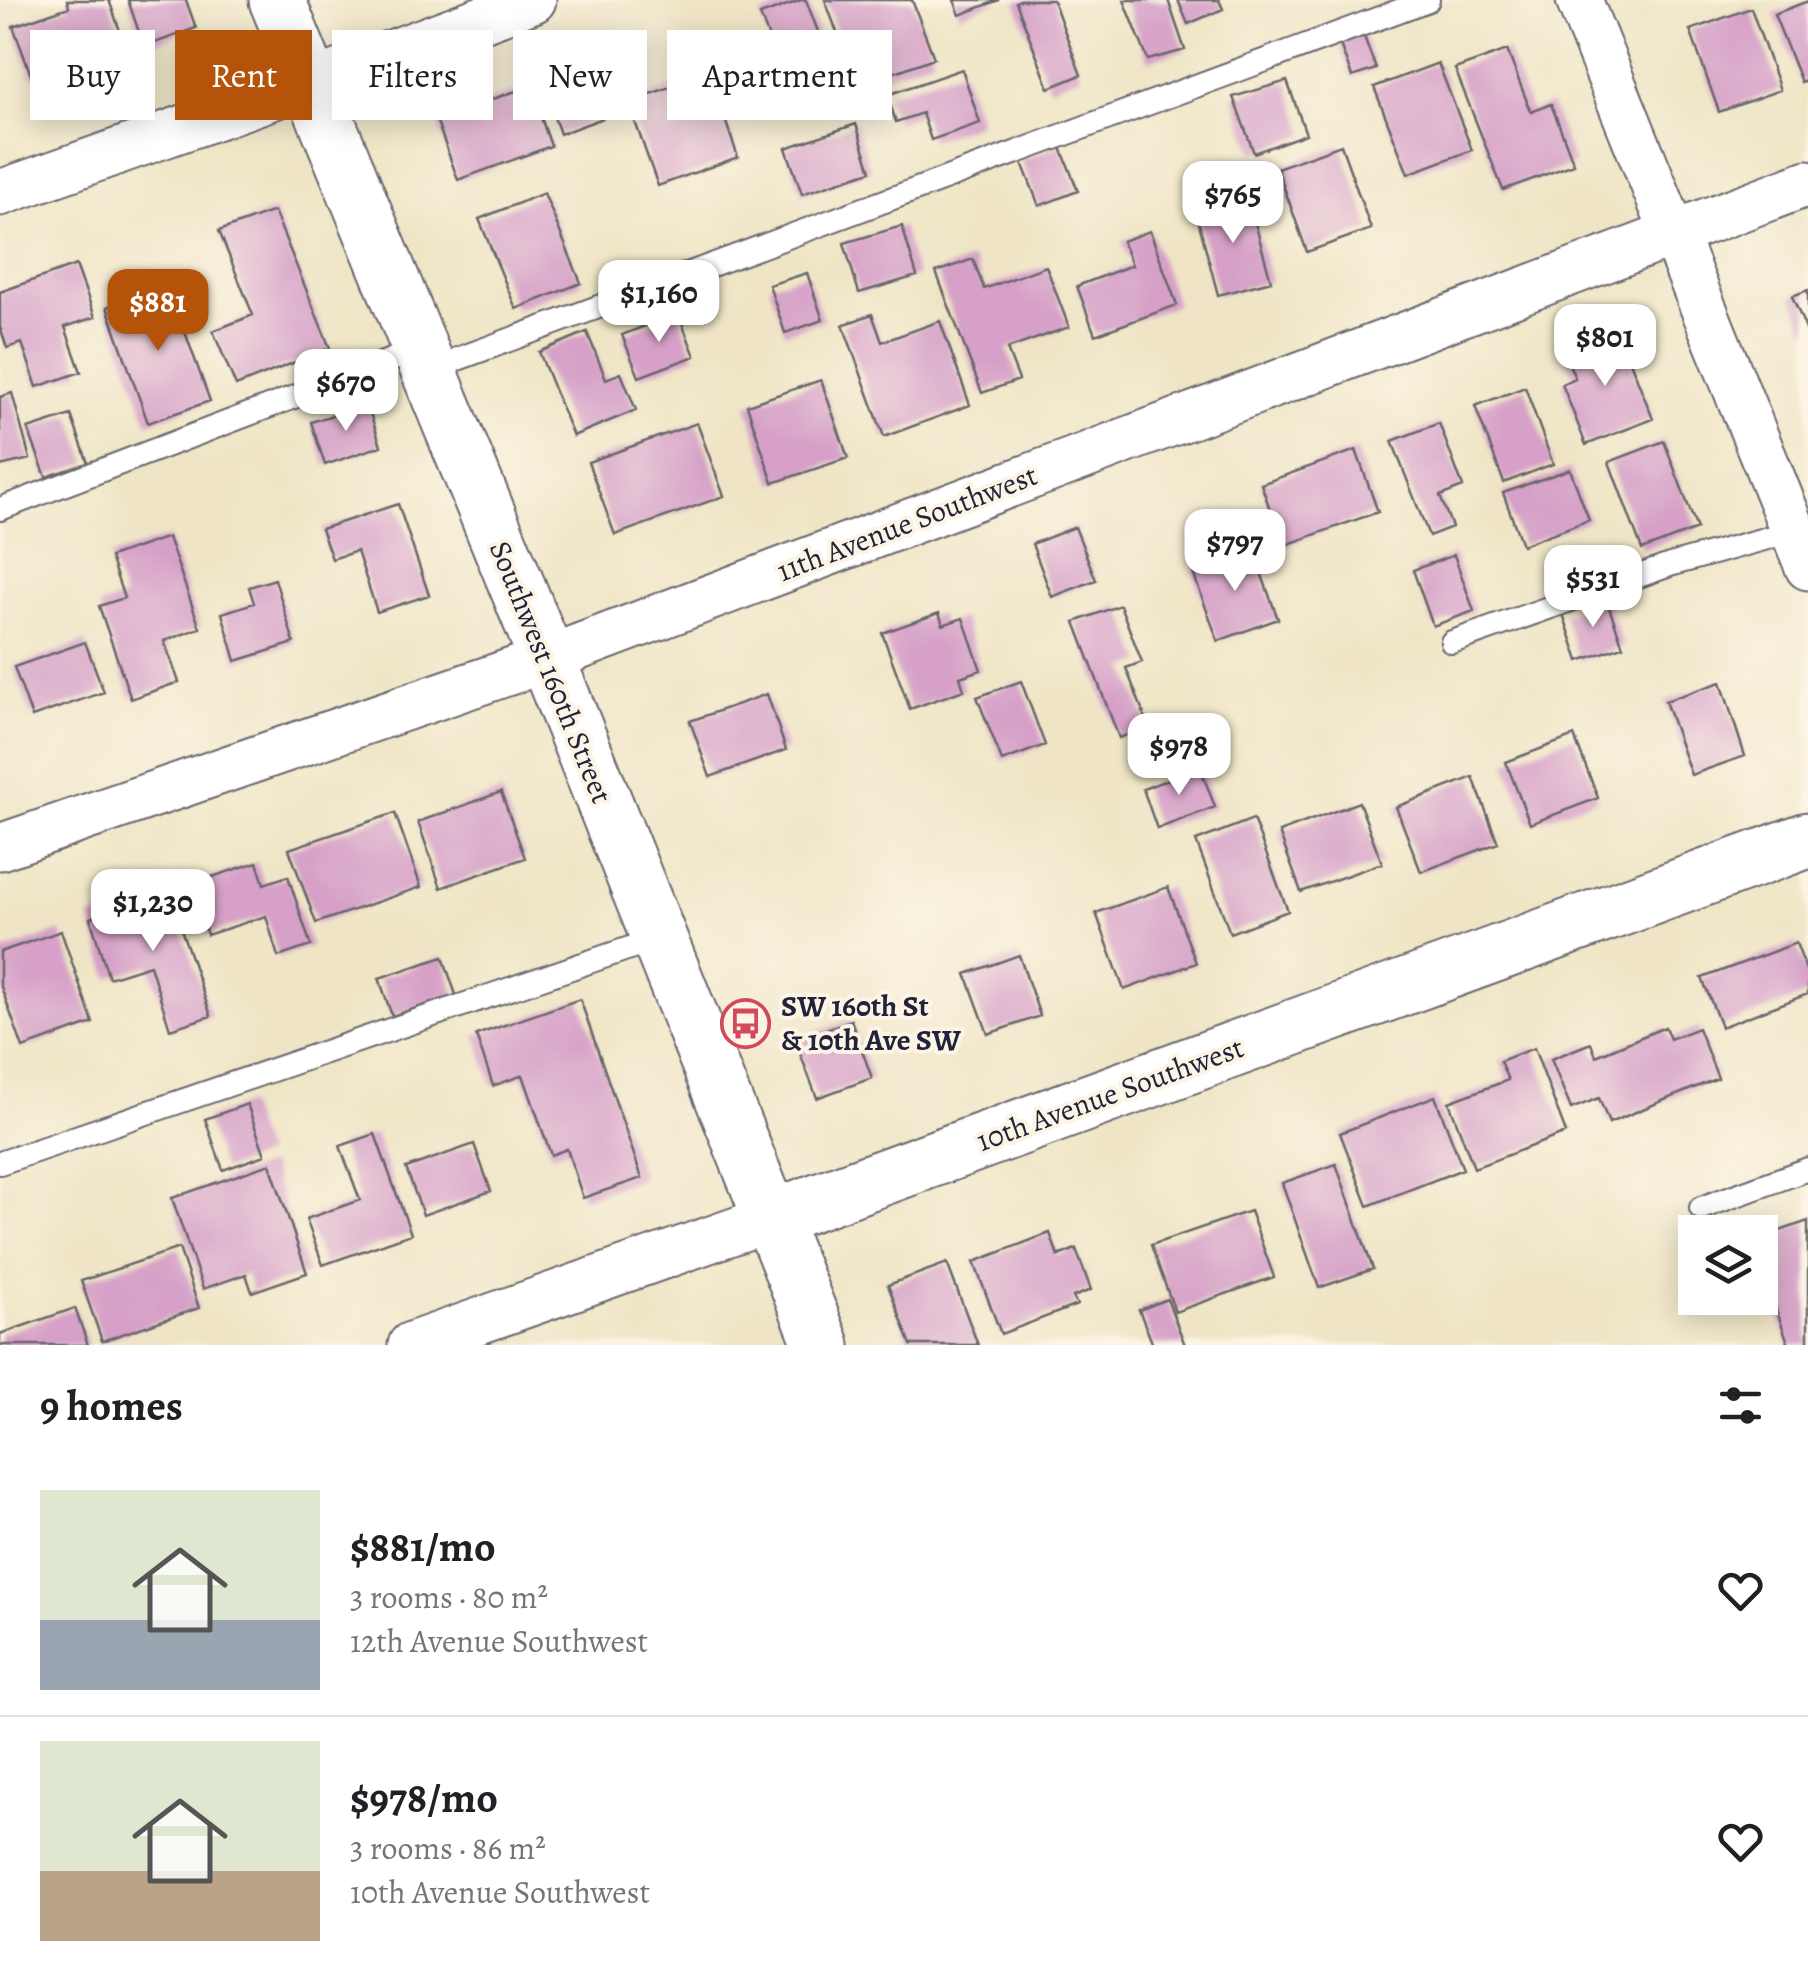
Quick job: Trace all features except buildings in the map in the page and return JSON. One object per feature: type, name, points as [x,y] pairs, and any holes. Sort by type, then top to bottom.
[{"type":"street","name":"Southwest 160th Street","points":[[277,0],[289,30]]},
{"type":"street","points":[[312,84],[534,0]]},
{"type":"street","points":[[1579,0],[1801,549]]},
{"type":"street","name":"Southwest 160th Street","points":[[312,86],[547,658],[822,1345]]},
{"type":"street","points":[[0,193],[208,120]]},
{"type":"street","name":"11th Avenue Southwest","points":[[0,847],[547,658],[1808,183]]},
{"type":"street","name":"10th Avenue Southwest","points":[[411,1345],[1808,840]]},
{"type":"lane","points":[[0,509],[1428,0]]},
{"type":"lane","points":[[1452,642],[1670,565],[1801,549]]},
{"type":"lane","points":[[0,1163],[659,938]]},
{"type":"lane","points":[[1700,1208],[1808,1169]]},
{"type":"place","name":"SW 160th St & 10th Ave SW","points":[[746,1023]]}]
